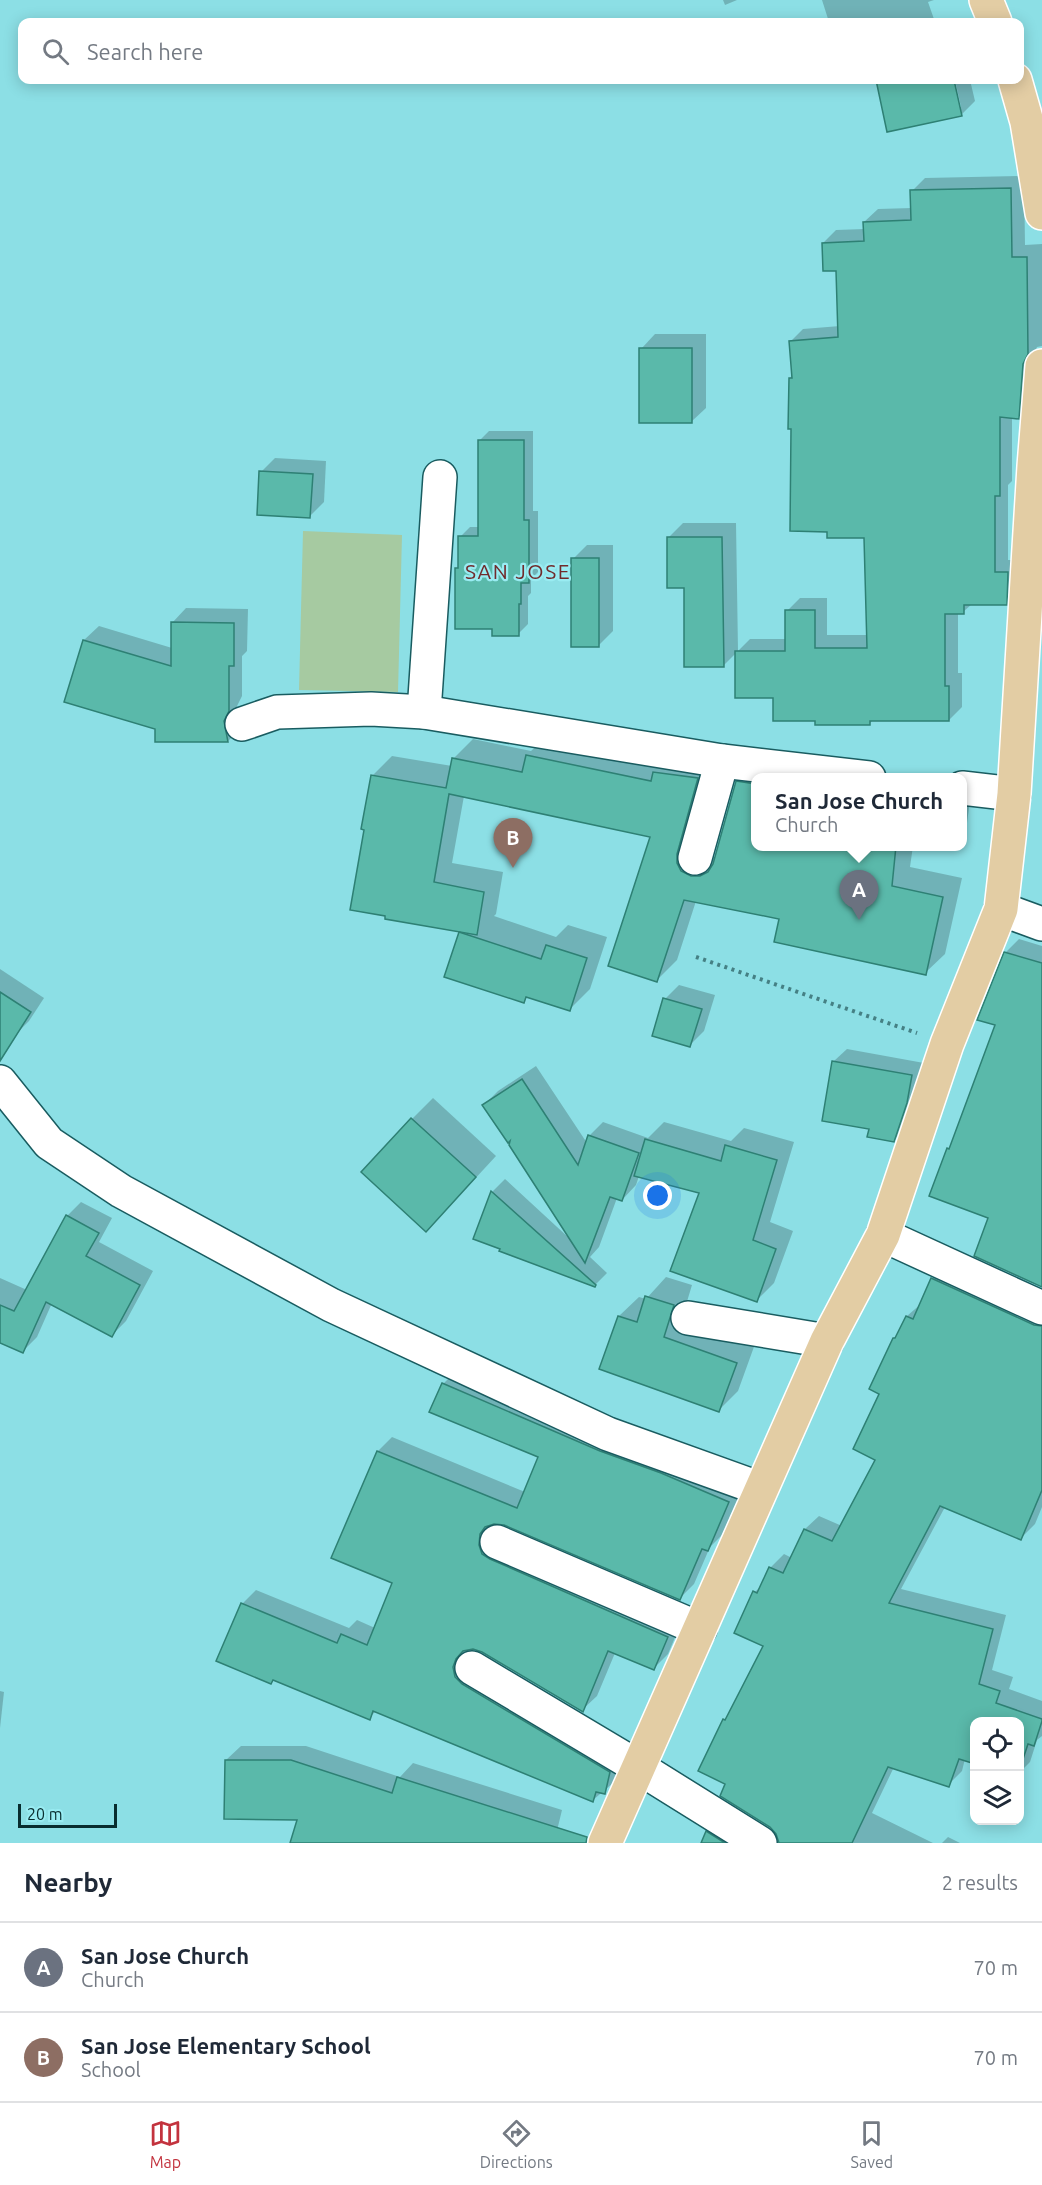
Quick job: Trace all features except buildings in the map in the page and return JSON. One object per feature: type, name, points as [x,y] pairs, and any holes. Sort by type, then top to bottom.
[{"type":"main road","points":[[986,0],[993,18]]},
{"type":"main road","points":[[1016,84],[1027,122],[1042,213]]},
{"type":"main road","points":[[605,1843],[827,1341],[883,1235],[947,1044],[1001,909],[1014,794],[1042,366]]},
{"type":"street","points":[[424,712],[440,477]]},
{"type":"street","points":[[242,724],[277,712],[371,709],[424,712],[722,761],[832,773]]},
{"type":"street","points":[[695,858],[722,761]]},
{"type":"street","points":[[967,788],[1014,794]]},
{"type":"street","points":[[1001,909],[1042,924]]},
{"type":"street","points":[[0,1082],[50,1143],[122,1191],[331,1305],[608,1434],[761,1489]]},
{"type":"street","points":[[883,1235],[1042,1308]]},
{"type":"street","points":[[688,1318],[827,1341]]},
{"type":"street","points":[[497,1542],[700,1629]]},
{"type":"street","points":[[472,1668],[760,1843]]},
{"type":"path","points":[[696,957],[947,1044]]},
{"type":"green space","points":[[303,531],[402,535],[398,692],[299,690]]},
{"type":"place","name":"San Jose Elementary School","points":[[513,868]]},
{"type":"place","name":"San Jose Church","points":[[859,920]]},
{"type":"district","name":"SAN JOSE","points":[[518,572]]}]
